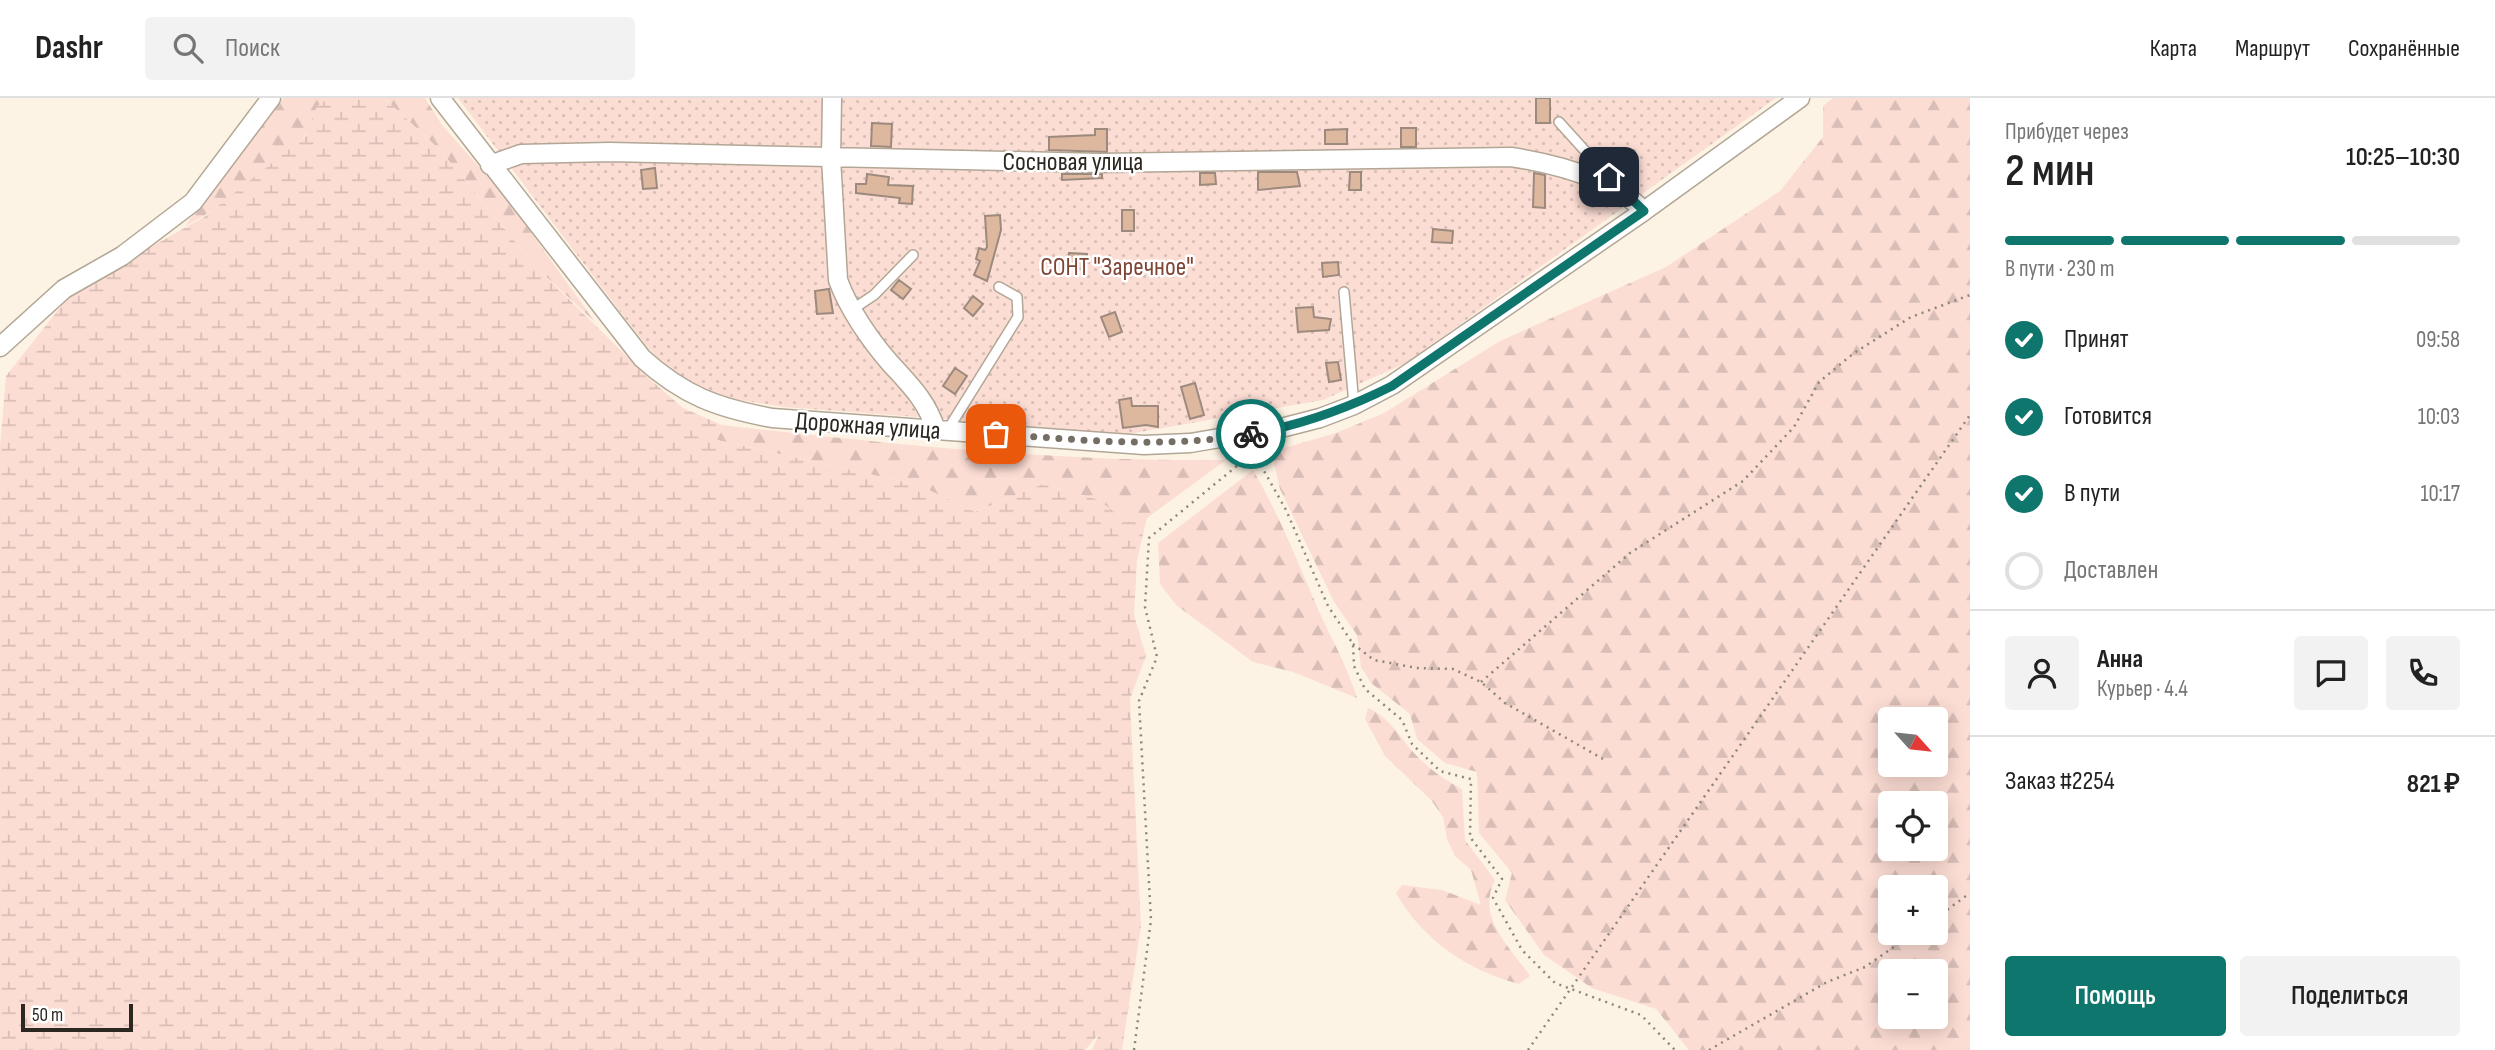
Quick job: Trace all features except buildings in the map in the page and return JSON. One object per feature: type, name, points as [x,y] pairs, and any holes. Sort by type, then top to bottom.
[{"type":"street","points":[[0,347],[64,289],[122,256],[193,202],[271,98]]},
{"type":"street","name":"Дорожная улица","points":[[440,98],[642,358],[668,382],[727,410],[772,418],[1144,445],[1190,443],[1285,428],[1354,405],[1392,386],[1644,211],[1797,99]]},
{"type":"street","points":[[832,98],[831,158],[838,280],[853,310],[888,361],[923,400],[942,430]]},
{"type":"street","name":"Сосновая улица","points":[[490,165],[521,154],[610,152],[1100,163],[1511,157],[1542,162],[1620,190],[1644,211]]},
{"type":"lane","points":[[1559,122],[1620,190]]},
{"type":"lane","points":[[853,310],[874,295],[913,255]]},
{"type":"lane","points":[[942,430],[1018,317],[1017,297],[999,287]]},
{"type":"lane","points":[[1344,292],[1354,405]]},
{"type":"path","points":[[1481,682],[1630,553],[1743,481],[1794,427],[1819,382],[1854,354],[1911,317],[1970,295]]},
{"type":"path","points":[[1528,1050],[1970,415]]},
{"type":"path","points":[[1135,1050],[1151,920],[1139,701],[1157,657],[1145,607],[1149,538],[1264,444]]},
{"type":"path","points":[[1254,453],[1286,510],[1328,606],[1353,644],[1374,660],[1418,668],[1453,669],[1481,682],[1505,703],[1603,759]]},
{"type":"path","points":[[1353,644],[1354,666],[1364,690],[1402,720],[1412,744],[1440,771],[1471,779],[1470,837],[1502,879],[1493,898],[1522,950],[1555,983],[1642,1015],[1675,1050]]},
{"type":"path","points":[[1948,909],[1970,893]]},
{"type":"path","points":[[1709,1050],[1828,982],[1865,967],[1897,945]]},
{"type":"green space","points":[[284,98],[329,98],[319,108],[310,129],[291,150],[231,198],[185,226],[265,118]]},
{"type":"green space","points":[[329,98],[384,98],[439,149],[535,266],[651,380],[683,408],[722,425],[717,440],[918,485],[975,512],[1043,484],[1096,499],[1129,522],[1147,518],[1137,560],[1134,615],[1146,656],[1130,699],[1141,926],[1122,1050],[1092,1050],[1099,1034],[1085,1050],[0,1050],[0,446],[6,376],[73,291],[204,217],[306,136],[317,106]]},
{"type":"green space","points":[[384,98],[425,98],[442,125],[504,195],[596,323],[535,266],[439,149]]},
{"type":"green space","name":"СОНТ \"Заречное\"","points":[[458,98],[1776,98],[1406,363],[1323,400],[1123,435],[1020,430],[958,420],[784,407],[720,397],[670,371],[647,347]]},
{"type":"green space","points":[[1833,98],[1970,98],[1970,1050],[1689,1050],[1656,1009],[1592,988],[1544,955],[1505,900],[1512,873],[1479,833],[1477,772],[1445,763],[1417,739],[1410,714],[1371,683],[1361,667],[1357,635],[1334,602],[1280,489],[1273,459],[1284,448],[1336,433],[1384,413],[1500,341],[1666,267],[1780,191],[1823,137],[1823,106]]},
{"type":"green space","points":[[722,425],[1036,455],[1226,460],[1147,518],[1129,522],[1096,499],[1043,484],[975,512],[918,485],[717,440]]},
{"type":"green space","points":[[1253,470],[1281,525],[1357,698],[1293,672],[1253,662],[1176,605],[1160,584],[1158,543]]},
{"type":"green space","points":[[1368,708],[1388,722],[1425,764],[1462,789],[1465,840],[1495,880],[1490,894],[1492,919],[1530,976],[1519,984],[1482,971],[1448,951],[1419,925],[1396,893],[1402,885],[1442,890],[1481,905],[1471,870],[1455,856],[1447,839],[1443,817],[1432,801],[1385,756],[1365,719]]},
{"type":"way so far","points":[[996,434],[1144,445],[1190,443],[1251,434]]},
{"type":"route","points":[[1251,434],[1320,418],[1392,386],[1644,211],[1609,177]]}]
